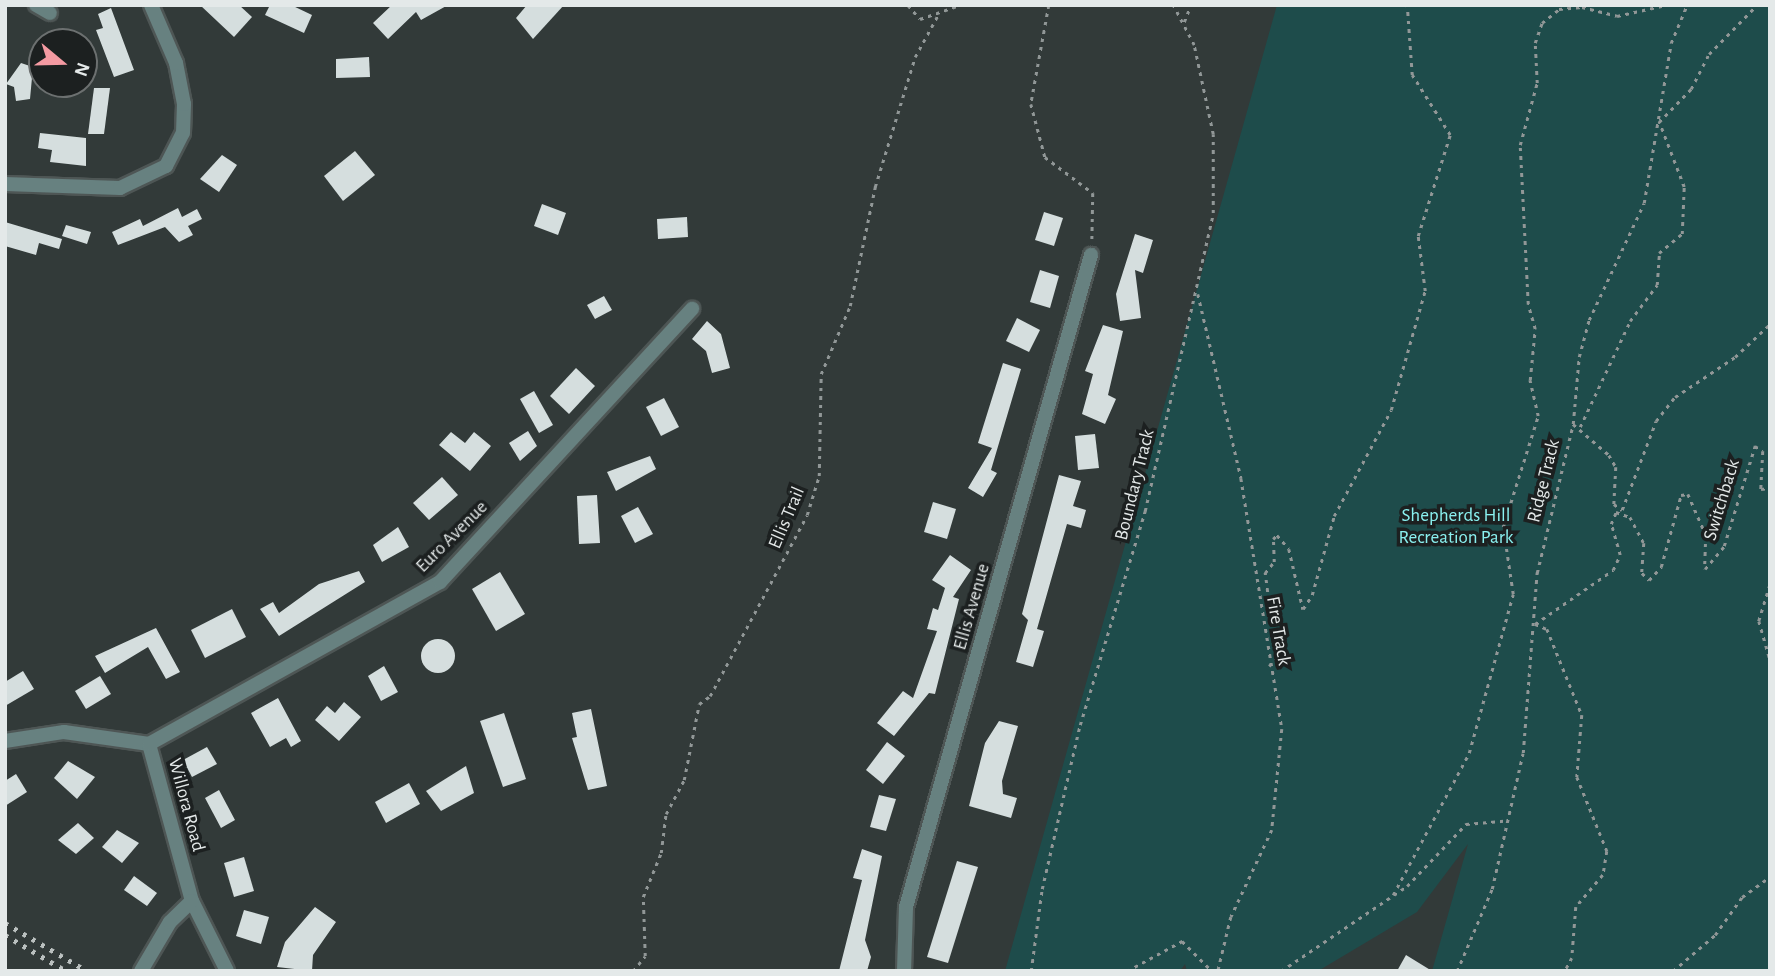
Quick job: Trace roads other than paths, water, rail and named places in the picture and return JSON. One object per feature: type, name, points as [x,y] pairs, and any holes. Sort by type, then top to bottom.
[{"type":"street","points":[[5,184],[110,190],[151,178],[166,166],[183,132],[184,104],[176,63],[151,5]]},
{"type":"street","name":"Ellis Avenue","points":[[904,971],[906,906],[1091,255]]},
{"type":"street","name":"Euro Avenue","points":[[149,744],[440,582],[692,309]]},
{"type":"street","name":"Willora Road","points":[[5,741],[64,732],[149,744],[192,901],[227,971]]},
{"type":"street","points":[[141,971],[170,922],[192,901]]},
{"type":"railway","points":[[5,923],[87,971]]},
{"type":"railway","points":[[5,935],[66,971]]},
{"type":"park label","name":"Shepherds Hill Recreation Park","points":[[1456,527]]}]
